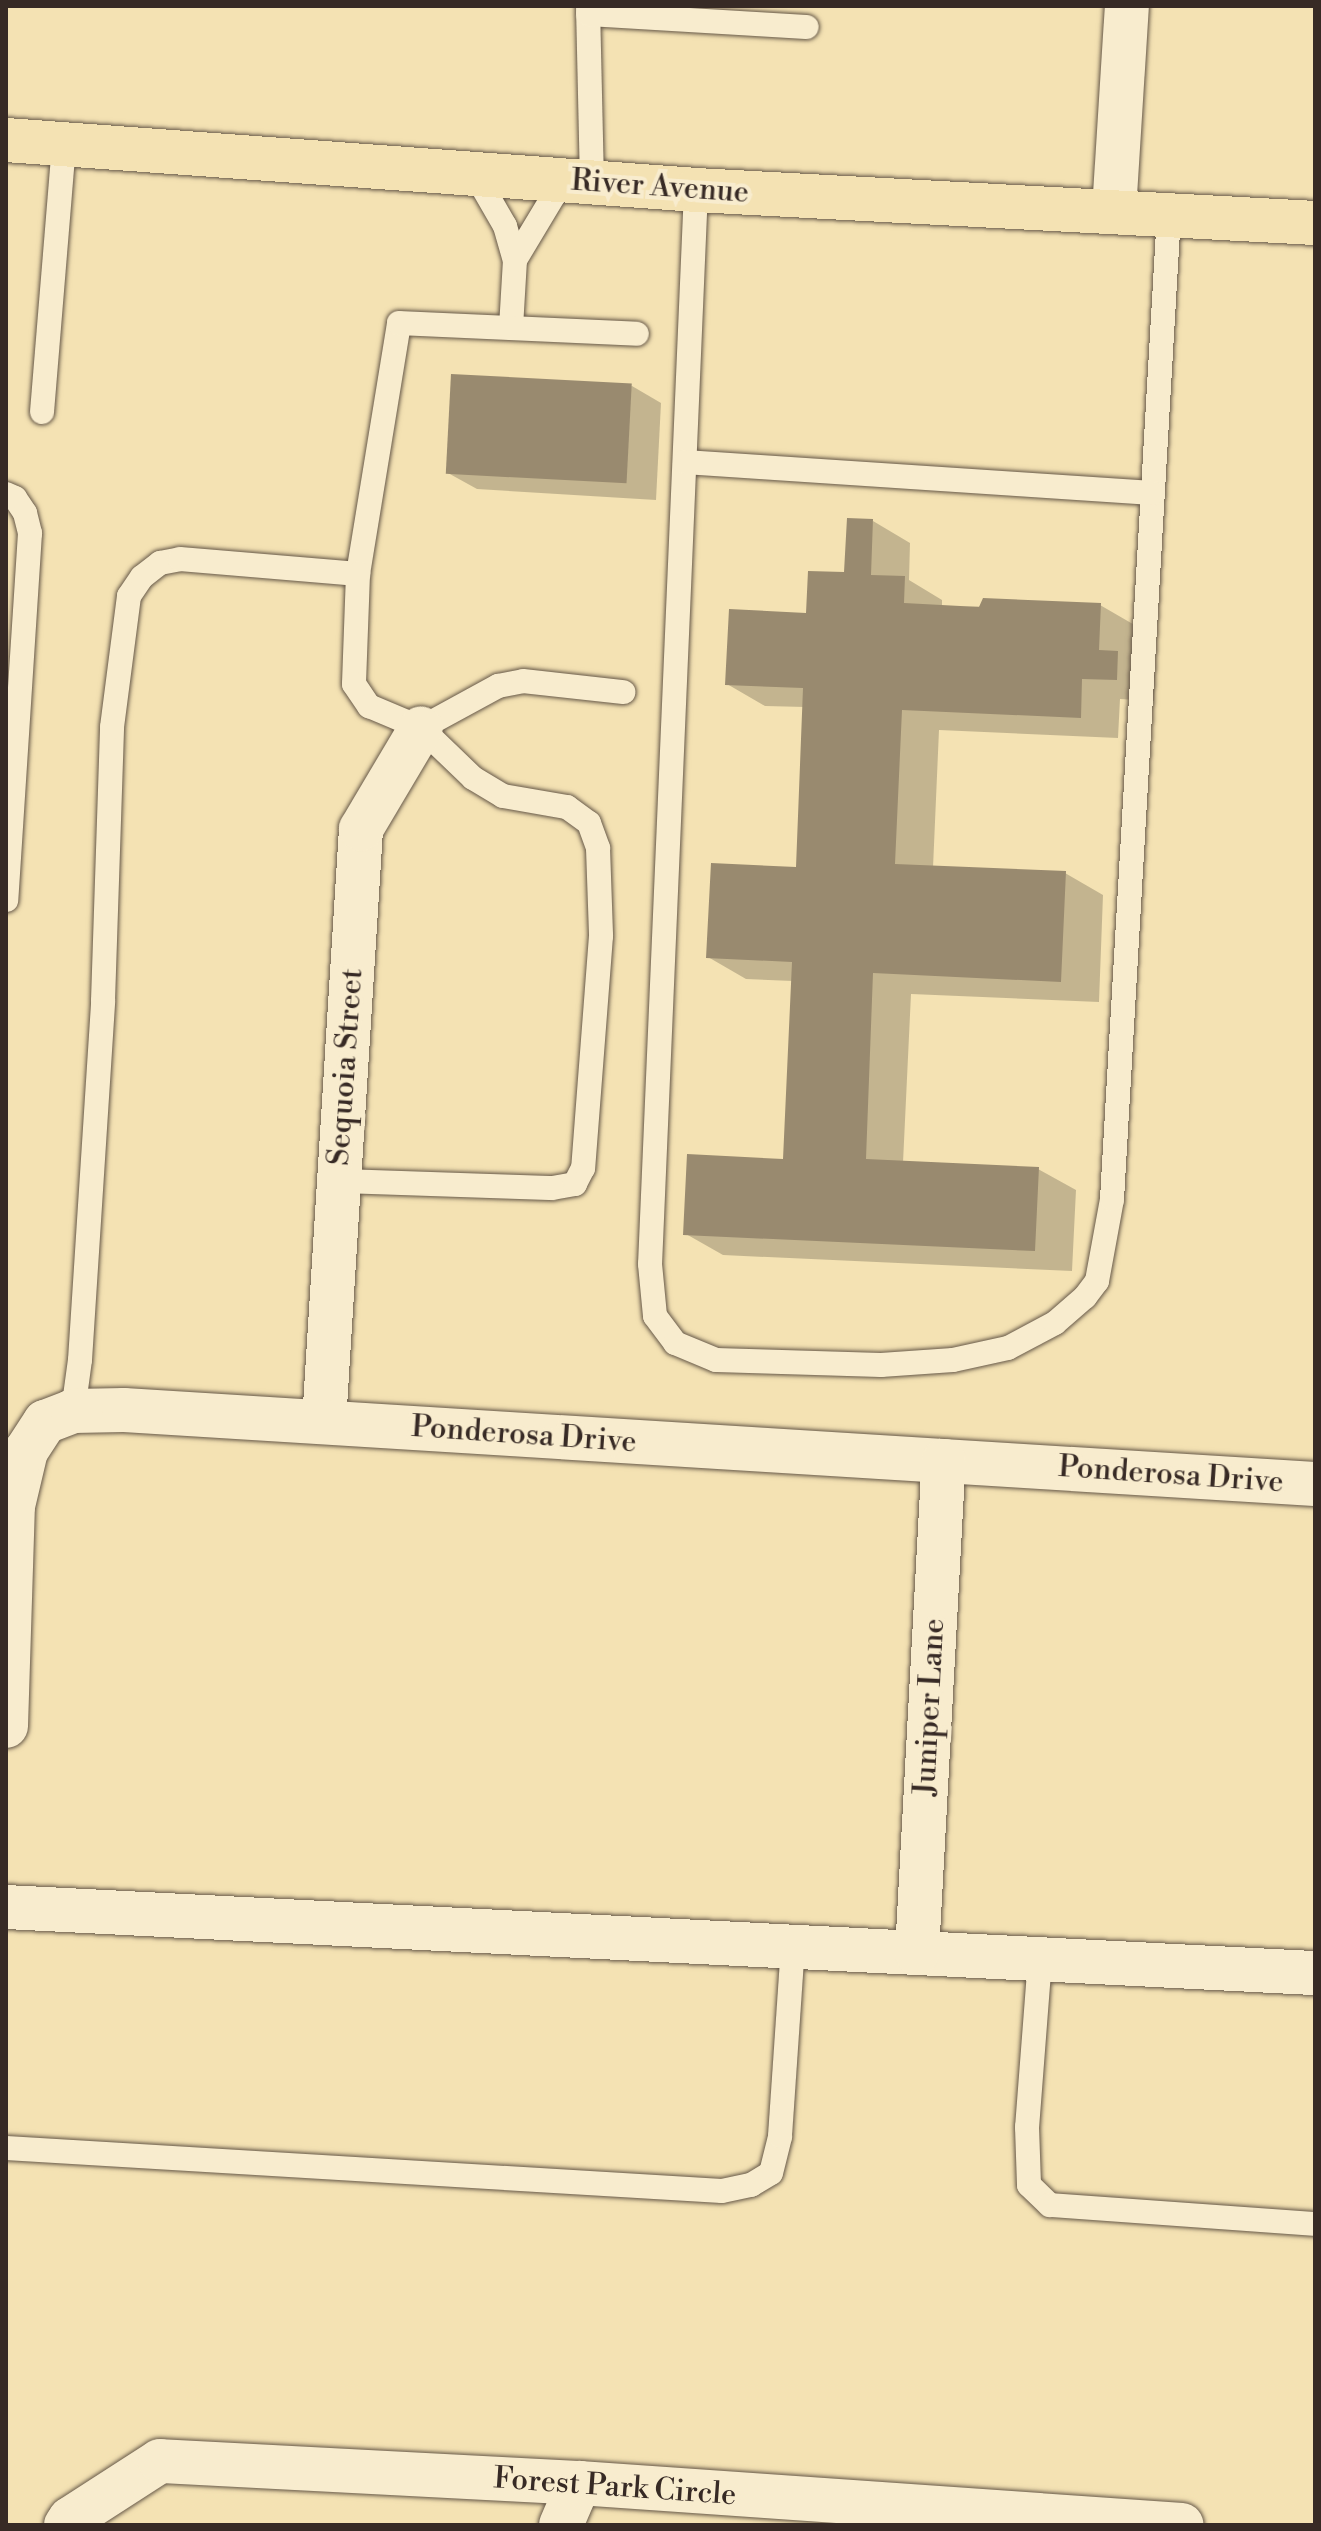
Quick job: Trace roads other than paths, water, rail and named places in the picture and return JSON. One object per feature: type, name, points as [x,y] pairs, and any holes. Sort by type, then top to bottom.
[{"type":"highway","name":"River Avenue","points":[[6,140],[696,190],[1315,223]]},
{"type":"street","points":[[1114,211],[1127,6]]},
{"type":"street","name":"Sequoia Street","points":[[324,1422],[361,829],[421,728]]},
{"type":"street","name":"Ponderosa Drive","points":[[6,1726],[13,1506],[26,1451],[45,1422],[73,1411],[124,1410],[1315,1484]]},
{"type":"street","name":"Juniper Lane","points":[[917,1953],[944,1461]]},
{"type":"street","points":[[6,1907],[1315,1973]]},
{"type":"street","name":"Forest Park Circle","points":[[66,2525],[70,2519],[160,2461],[579,2483],[1059,2521],[1182,2525]]},
{"type":"street","points":[[561,2525],[579,2483]]},
{"type":"lane","points":[[515,260],[554,195],[582,182],[588,10],[807,27]]},
{"type":"lane","points":[[42,412],[64,144]]},
{"type":"lane","points":[[475,174],[505,226],[515,260],[511,328]]},
{"type":"lane","points":[[696,190],[650,1264],[655,1316],[675,1343],[716,1360],[881,1365],[953,1360],[1008,1348],[1055,1323],[1085,1297],[1097,1281],[1112,1199],[1169,214]]},
{"type":"lane","points":[[339,1181],[552,1188],[575,1184],[583,1168],[601,936],[598,848],[589,823],[567,807],[503,796],[473,778],[421,728],[369,706],[354,684],[358,574],[399,323],[637,334]]},
{"type":"lane","points":[[685,462],[1152,493]]},
{"type":"lane","points":[[6,494],[15,498],[25,513],[30,533],[6,900]]},
{"type":"lane","points":[[73,1411],[80,1360],[103,1001],[112,727],[129,596],[142,577],[160,563],[180,559],[358,574]]},
{"type":"lane","points":[[421,728],[498,686],[523,681],[623,692]]},
{"type":"lane","points":[[6,2148],[722,2191],[751,2185],[771,2173],[780,2136],[793,1947]]},
{"type":"lane","points":[[1040,1959],[1027,2127],[1029,2185],[1050,2205],[1315,2224]]}]
